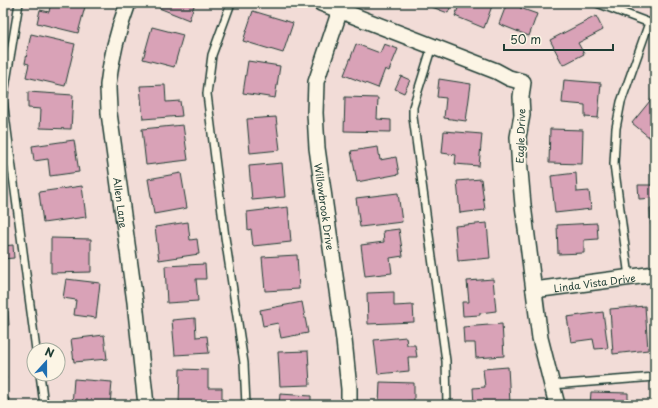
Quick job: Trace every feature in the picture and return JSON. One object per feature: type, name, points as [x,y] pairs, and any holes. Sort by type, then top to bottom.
[{"type":"street","name":"Allen Lane","points":[[128,3],[119,27],[111,65],[108,87],[109,113],[135,302],[146,405]]},
{"type":"street","name":"Eagle Drive","points":[[321,3],[496,71],[509,78],[523,82],[521,97],[522,115],[518,137],[520,171],[540,338],[557,405]]},
{"type":"street","name":"Willowbrook Drive","points":[[340,10],[316,82],[315,113],[318,148],[344,340],[349,389],[349,405]]},
{"type":"street","name":"Linda Vista Drive","points":[[534,290],[655,274]]},
{"type":"lane","points":[[19,3],[3,100],[35,342]]},
{"type":"lane","points":[[231,3],[212,55],[207,94],[225,237],[244,363],[246,405]]},
{"type":"lane","points":[[597,3],[652,24],[621,102],[616,128],[614,164],[629,277]]},
{"type":"lane","points":[[432,46],[413,107],[413,117],[445,354],[447,405]]},
{"type":"lane","points":[[552,385],[655,377]]},
{"type":"lane","points":[[41,382],[44,405]]},
{"type":"building","points":[[51,3],[86,3],[78,33],[37,23],[40,10],[49,12]]},
{"type":"building","points":[[161,3],[195,3],[189,20],[159,8]]},
{"type":"building","points":[[421,3],[452,3],[448,13]]},
{"type":"building","points":[[460,3],[493,3],[484,28],[455,16]]},
{"type":"building","points":[[507,3],[522,3],[520,8],[537,14],[529,36],[499,24]]},
{"type":"building","points":[[253,11],[293,23],[283,53],[243,41]]},
{"type":"building","points":[[596,16],[603,30],[578,43],[584,54],[563,65],[550,40]]},
{"type":"building","points":[[152,27],[183,35],[174,67],[143,59]]},
{"type":"building","points":[[31,34],[75,44],[65,86],[26,77],[29,64],[25,63]]},
{"type":"building","points":[[356,44],[380,53],[384,44],[398,49],[389,71],[385,69],[378,88],[344,75]]},
{"type":"building","points":[[248,61],[280,66],[275,98],[243,93]]},
{"type":"building","points":[[401,76],[410,80],[404,93],[395,89]]},
{"type":"building","points":[[439,79],[471,84],[466,121],[444,118],[446,98],[437,97]]},
{"type":"building","points":[[564,80],[601,83],[598,118],[585,117],[585,105],[562,103]]},
{"type":"building","points":[[165,85],[166,102],[180,101],[182,116],[143,119],[140,86]]},
{"type":"building","points":[[28,92],[73,95],[71,129],[40,128],[41,109],[28,108]]},
{"type":"building","points":[[655,96],[655,142],[632,123]]},
{"type":"building","points":[[345,97],[378,98],[377,119],[391,120],[391,132],[344,131]]},
{"type":"building","points":[[276,117],[280,150],[250,153],[247,119]]},
{"type":"building","points":[[183,125],[188,160],[146,165],[142,129]]},
{"type":"building","points":[[550,129],[583,130],[582,164],[549,163]]},
{"type":"building","points":[[444,131],[482,134],[479,166],[455,164],[456,155],[442,153]]},
{"type":"building","points":[[74,140],[79,172],[50,176],[48,159],[34,161],[32,146]]},
{"type":"building","points":[[378,147],[380,160],[396,157],[399,174],[357,182],[351,151]]},
{"type":"building","points":[[282,163],[285,197],[252,200],[249,166]]},
{"type":"building","points":[[651,164],[655,164],[655,198],[639,199],[638,185],[652,185]]},
{"type":"building","points":[[181,173],[187,208],[154,214],[148,179]]},
{"type":"building","points":[[576,173],[577,192],[589,191],[591,209],[555,213],[551,176]]},
{"type":"building","points":[[481,179],[485,210],[460,213],[457,181]]},
{"type":"building","points":[[82,186],[86,217],[43,223],[39,192]]},
{"type":"building","points":[[398,193],[402,222],[360,227],[356,198]]},
{"type":"building","points":[[288,207],[291,242],[253,246],[251,229],[248,230],[247,212]]},
{"type":"building","points":[[650,208],[655,208],[655,225],[651,225]]},
{"type":"building","points":[[188,222],[190,240],[197,239],[199,254],[159,260],[155,227]]},
{"type":"building","points":[[487,223],[490,258],[458,261],[455,226]]},
{"type":"building","points":[[597,223],[598,239],[584,240],[584,253],[558,254],[557,225]]},
{"type":"building","points":[[399,229],[403,256],[390,258],[392,273],[365,276],[361,245],[384,242],[383,231]]},
{"type":"building","points":[[51,238],[91,239],[91,272],[51,273]]},
{"type":"building","points":[[13,245],[14,258],[3,259],[3,246]]},
{"type":"building","points":[[297,255],[299,289],[265,291],[262,257]]},
{"type":"building","points":[[205,264],[206,279],[196,279],[198,301],[167,303],[165,266]]},
{"type":"building","points":[[66,279],[100,283],[96,318],[74,315],[76,300],[63,298]]},
{"type":"building","points":[[493,279],[496,311],[480,313],[480,315],[463,316],[462,302],[469,302],[467,281]]},
{"type":"building","points":[[394,292],[394,306],[413,305],[414,322],[368,324],[367,293]]},
{"type":"building","points":[[302,302],[308,333],[281,338],[278,323],[263,326],[260,310]]},
{"type":"building","points":[[645,306],[648,350],[613,354],[610,309]]},
{"type":"building","points":[[8,311],[9,325],[3,326],[3,312]]},
{"type":"building","points":[[603,312],[608,348],[595,349],[593,339],[571,342],[567,317]]},
{"type":"building","points":[[195,318],[196,337],[207,336],[209,353],[175,355],[172,320]]},
{"type":"building","points":[[502,324],[504,356],[476,358],[475,343],[464,343],[463,327]]},
{"type":"building","points":[[104,335],[107,359],[74,362],[71,339]]},
{"type":"building","points":[[406,337],[407,345],[415,345],[417,357],[408,357],[409,371],[378,374],[374,340]]},
{"type":"building","points":[[308,351],[310,385],[280,386],[278,352]]},
{"type":"building","points":[[3,359],[6,379],[3,380]]},
{"type":"building","points":[[508,367],[510,403],[474,405],[473,388],[485,387],[483,369]]},
{"type":"building","points":[[180,369],[208,370],[208,388],[222,388],[222,405],[179,405]]},
{"type":"building","points":[[74,379],[112,382],[110,405],[72,405]]},
{"type":"building","points":[[380,382],[414,383],[414,401],[407,401],[407,405],[379,405]]},
{"type":"building","points":[[591,392],[628,393],[628,405],[590,405]]},
{"type":"building","points":[[280,394],[311,396],[311,405],[279,405]]},
{"type":"building","points":[[3,398],[9,398],[8,405],[3,405]]}]
